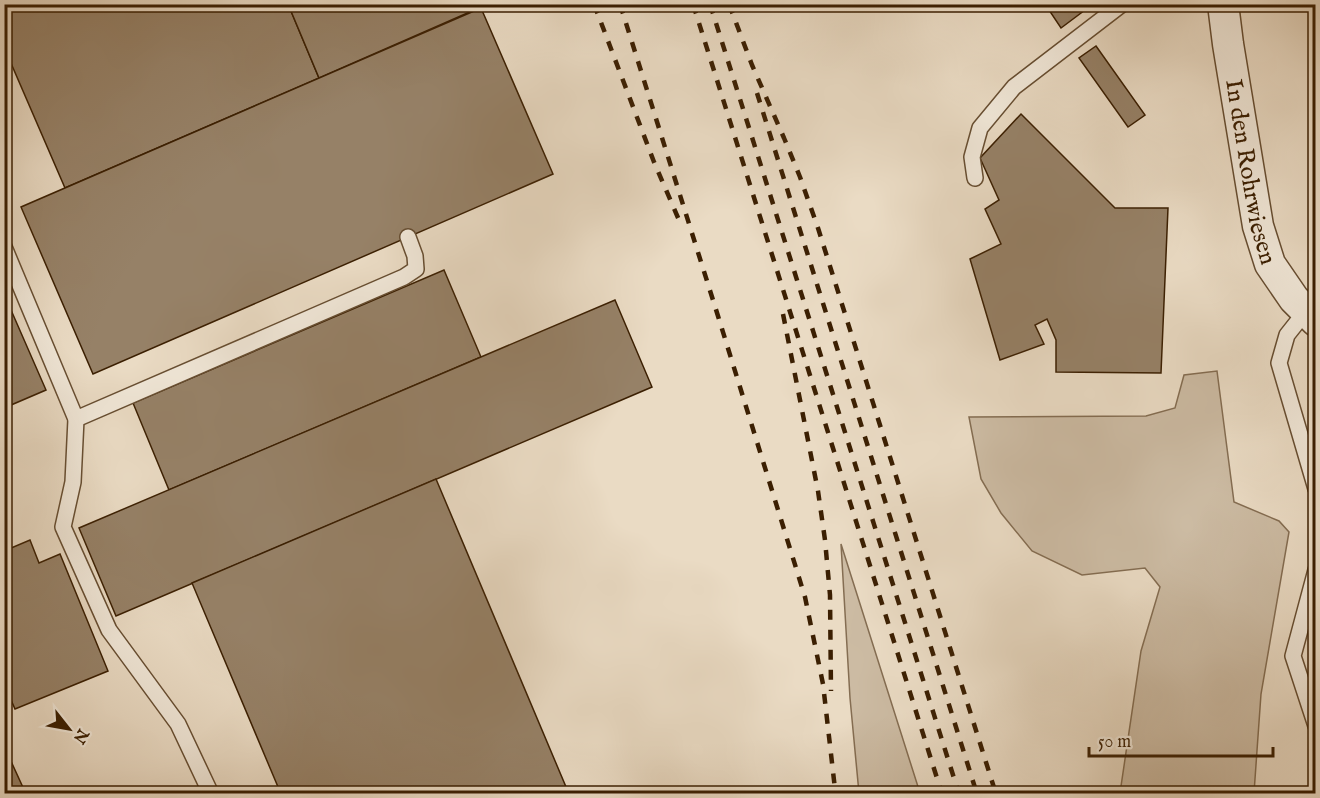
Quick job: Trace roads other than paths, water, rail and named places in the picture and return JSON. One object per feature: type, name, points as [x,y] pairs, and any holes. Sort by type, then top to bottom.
[{"type":"street","name":"In den Rohrwiesen","points":[[1223,4],[1258,226],[1270,264],[1294,299],[1311,316]]},
{"type":"lane","points":[[975,178],[972,157],[980,128],[1014,87],[1122,4]]},
{"type":"lane","points":[[76,419],[404,277],[416,268],[415,256],[408,237]]},
{"type":"lane","points":[[4,247],[76,419],[73,482],[63,527],[109,630],[178,724],[211,794]]},
{"type":"lane","points":[[1311,316],[1287,335],[1279,363],[1316,489]]},
{"type":"lane","points":[[1316,570],[1293,656],[1309,691],[1316,726]]},
{"type":"railway","points":[[594,4],[654,162],[682,227]]},
{"type":"railway","points":[[620,4],[805,597],[823,684],[835,789]]},
{"type":"railway","points":[[693,4],[942,794]]},
{"type":"railway","points":[[710,4],[959,794]]},
{"type":"railway","points":[[729,4],[752,65],[800,177],[818,228],[996,794]]},
{"type":"railway","points":[[757,93],[977,794]]},
{"type":"railway","points":[[783,314],[818,491],[825,540],[830,595],[831,691]]}]
